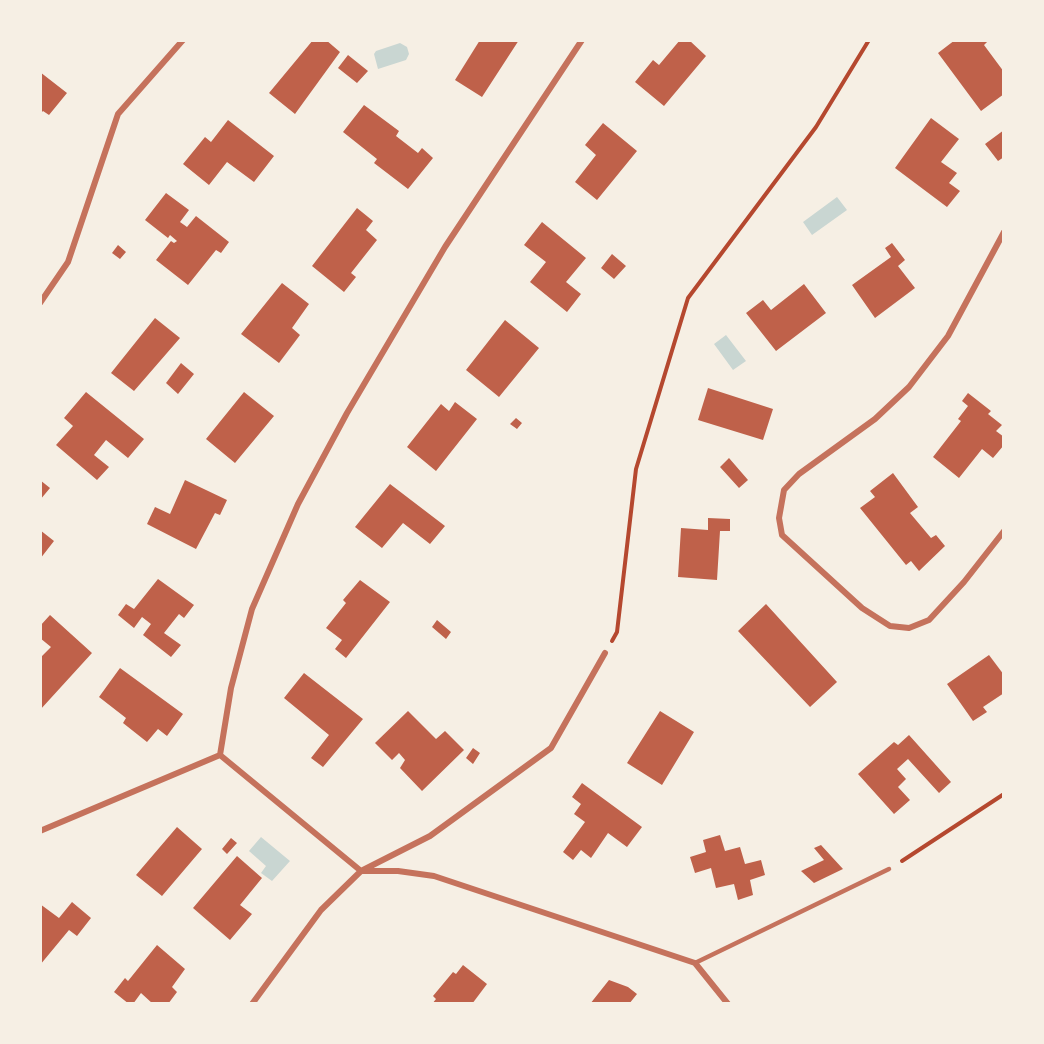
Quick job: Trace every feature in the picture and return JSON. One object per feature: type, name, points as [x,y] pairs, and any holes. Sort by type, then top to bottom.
[{"type":"street","points":[[40,303],[68,262],[118,114],[183,40]]},
{"type":"street","points":[[220,755],[231,688],[252,609],[298,504],[347,413],[445,247],[582,40]]},
{"type":"street","points":[[1004,232],[948,336],[909,387],[875,419],[799,474],[784,490],[779,518],[782,536],[862,608],[890,626],[909,628],[929,620],[964,582],[1004,531]]},
{"type":"street","points":[[252,1004],[321,910],[361,871],[430,836],[550,747],[605,653]]},
{"type":"street","points":[[40,831],[220,755]]},
{"type":"street","points":[[220,755],[361,871],[398,871],[434,876],[695,963],[728,1004]]},
{"type":"lane","points":[[695,963],[889,869]]},
{"type":"path","points":[[605,653],[617,632],[636,469],[688,298],[816,127],[869,40]]},
{"type":"path","points":[[889,869],[1004,794]]},
{"type":"shaded area","points":[[400,43],[407,47],[409,54],[406,60],[378,69],[374,54],[376,51]]},
{"type":"shaded area","points":[[837,197],[847,210],[812,235],[803,222]]},
{"type":"shaded area","points":[[726,335],[746,361],[733,370],[714,344]]},
{"type":"shaded area","points":[[261,837],[290,861],[272,881],[261,873],[266,866],[249,851]]},
{"type":"building","points":[[313,40],[326,40],[340,52],[295,114],[269,93]]},
{"type":"building","points":[[480,40],[519,40],[482,97],[455,80]]},
{"type":"building","points":[[680,40],[689,40],[706,56],[664,106],[635,82],[653,60],[659,65]]},
{"type":"building","points":[[955,40],[989,40],[984,45],[1004,72],[1004,94],[981,111],[938,53]]},
{"type":"building","points":[[348,55],[368,71],[357,83],[338,68]]},
{"type":"building","points":[[40,72],[67,93],[49,115],[43,111],[40,114]]},
{"type":"building","points":[[364,105],[399,131],[396,136],[418,153],[422,148],[433,158],[408,189],[374,163],[377,159],[343,132]]},
{"type":"building","points":[[931,118],[959,139],[941,162],[957,173],[949,183],[960,191],[947,207],[895,168]]},
{"type":"building","points":[[228,120],[274,156],[254,182],[227,162],[209,185],[183,164],[205,137],[211,142]]},
{"type":"building","points":[[603,123],[637,151],[597,200],[575,182],[596,155],[585,145]]},
{"type":"building","points":[[1004,130],[1004,157],[998,161],[985,144]]},
{"type":"building","points":[[166,193],[189,210],[180,222],[187,227],[196,216],[229,242],[221,253],[216,250],[188,285],[156,260],[171,241],[174,243],[177,241],[170,235],[168,238],[145,220]]},
{"type":"building","points":[[357,208],[373,221],[366,230],[377,240],[351,273],[356,277],[344,292],[312,266]]},
{"type":"building","points":[[542,222],[586,258],[566,282],[581,294],[567,312],[530,282],[546,262],[524,245]]},
{"type":"building","points":[[892,243],[905,260],[898,266],[915,288],[875,318],[852,285],[891,257],[885,248]]},
{"type":"building","points":[[118,245],[126,252],[120,259],[112,253]]},
{"type":"building","points":[[612,254],[626,266],[614,279],[601,268]]},
{"type":"building","points":[[282,283],[309,304],[292,328],[300,335],[279,363],[241,334]]},
{"type":"building","points":[[804,284],[826,313],[776,351],[746,313],[763,300],[771,310]]},
{"type":"building","points":[[155,318],[180,338],[134,391],[111,373]]},
{"type":"building","points":[[505,320],[539,348],[499,397],[466,370]]},
{"type":"building","points":[[181,363],[194,374],[178,394],[166,383]]},
{"type":"building","points":[[708,388],[773,409],[763,440],[698,420]]},
{"type":"building","points":[[86,392],[144,439],[128,458],[106,440],[94,455],[109,467],[97,480],[56,445],[73,426],[64,418]]},
{"type":"building","points":[[244,392],[274,416],[235,463],[206,439]]},
{"type":"building","points":[[968,393],[991,411],[988,414],[1002,425],[996,431],[1004,437],[1004,445],[993,458],[982,449],[959,478],[933,457],[961,421],[958,419],[968,406],[962,401]]},
{"type":"building","points":[[455,402],[477,419],[436,471],[407,447],[441,404],[449,411]]},
{"type":"building","points":[[516,418],[522,423],[517,429],[510,424]]},
{"type":"building","points":[[729,458],[748,480],[739,488],[720,467]]},
{"type":"building","points":[[893,473],[918,507],[910,513],[931,538],[936,535],[945,546],[919,571],[911,561],[906,565],[860,508],[875,497],[870,491]]},
{"type":"building","points":[[40,480],[50,488],[40,500]]},
{"type":"building","points":[[185,480],[227,500],[220,515],[215,513],[196,549],[147,524],[155,507],[170,514]]},
{"type":"building","points":[[390,484],[445,526],[430,544],[403,523],[382,548],[355,527]]},
{"type":"building","points":[[708,518],[730,519],[730,531],[720,531],[717,580],[678,577],[681,528],[708,530]]},
{"type":"building","points":[[40,530],[54,541],[40,559]]},
{"type":"building","points":[[158,579],[194,605],[184,618],[179,614],[164,633],[181,645],[171,657],[143,635],[151,624],[142,617],[134,628],[118,615],[126,604],[134,609]]},
{"type":"building","points":[[360,580],[390,602],[346,658],[335,649],[342,640],[326,628],[346,603],[343,600]]},
{"type":"building","points":[[766,604],[837,682],[810,707],[738,631]]},
{"type":"building","points":[[50,615],[92,653],[40,710],[40,658],[51,647],[40,638],[40,626]]},
{"type":"building","points":[[437,620],[451,632],[446,639],[432,627]]},
{"type":"building","points":[[989,655],[1004,675],[1004,693],[983,707],[987,712],[973,721],[947,684]]},
{"type":"building","points":[[120,668],[183,714],[167,736],[158,729],[147,742],[123,723],[126,718],[99,697]]},
{"type":"building","points":[[304,673],[363,719],[323,767],[311,758],[329,735],[284,698]]},
{"type":"building","points":[[408,711],[436,739],[445,731],[464,750],[422,791],[400,768],[405,760],[399,753],[392,760],[375,743]]},
{"type":"building","points":[[660,711],[694,732],[662,785],[627,763]]},
{"type":"building","points":[[909,735],[951,782],[939,793],[908,759],[897,769],[906,779],[898,787],[910,800],[894,814],[858,774],[894,742],[898,745]]},
{"type":"building","points":[[473,748],[480,753],[473,764],[466,758]]},
{"type":"building","points":[[582,783],[642,827],[627,847],[608,833],[591,858],[581,850],[573,860],[563,852],[585,822],[574,814],[581,804],[572,797]]},
{"type":"building","points":[[177,827],[202,849],[162,896],[136,875]]},
{"type":"building","points":[[720,835],[725,851],[740,847],[745,864],[761,860],[765,875],[750,880],[753,895],[738,900],[734,884],[716,888],[711,868],[695,873],[690,857],[706,852],[703,840]]},
{"type":"building","points":[[231,838],[237,843],[227,854],[222,849]]},
{"type":"building","points":[[821,845],[843,869],[814,883],[801,871],[824,860],[814,848]]},
{"type":"building","points":[[237,856],[262,878],[240,905],[252,914],[230,940],[193,908]]},
{"type":"building","points":[[72,902],[91,918],[77,936],[69,930],[40,965],[40,904],[59,918]]},
{"type":"building","points":[[157,945],[185,969],[172,987],[177,992],[168,1004],[153,1004],[141,993],[133,1004],[129,1004],[114,992],[125,978],[128,981]]},
{"type":"building","points":[[463,965],[487,984],[472,1004],[432,1004],[436,999],[433,996],[453,972],[456,974]]},
{"type":"building","points":[[609,980],[628,987],[637,994],[629,1004],[590,1004]]}]
